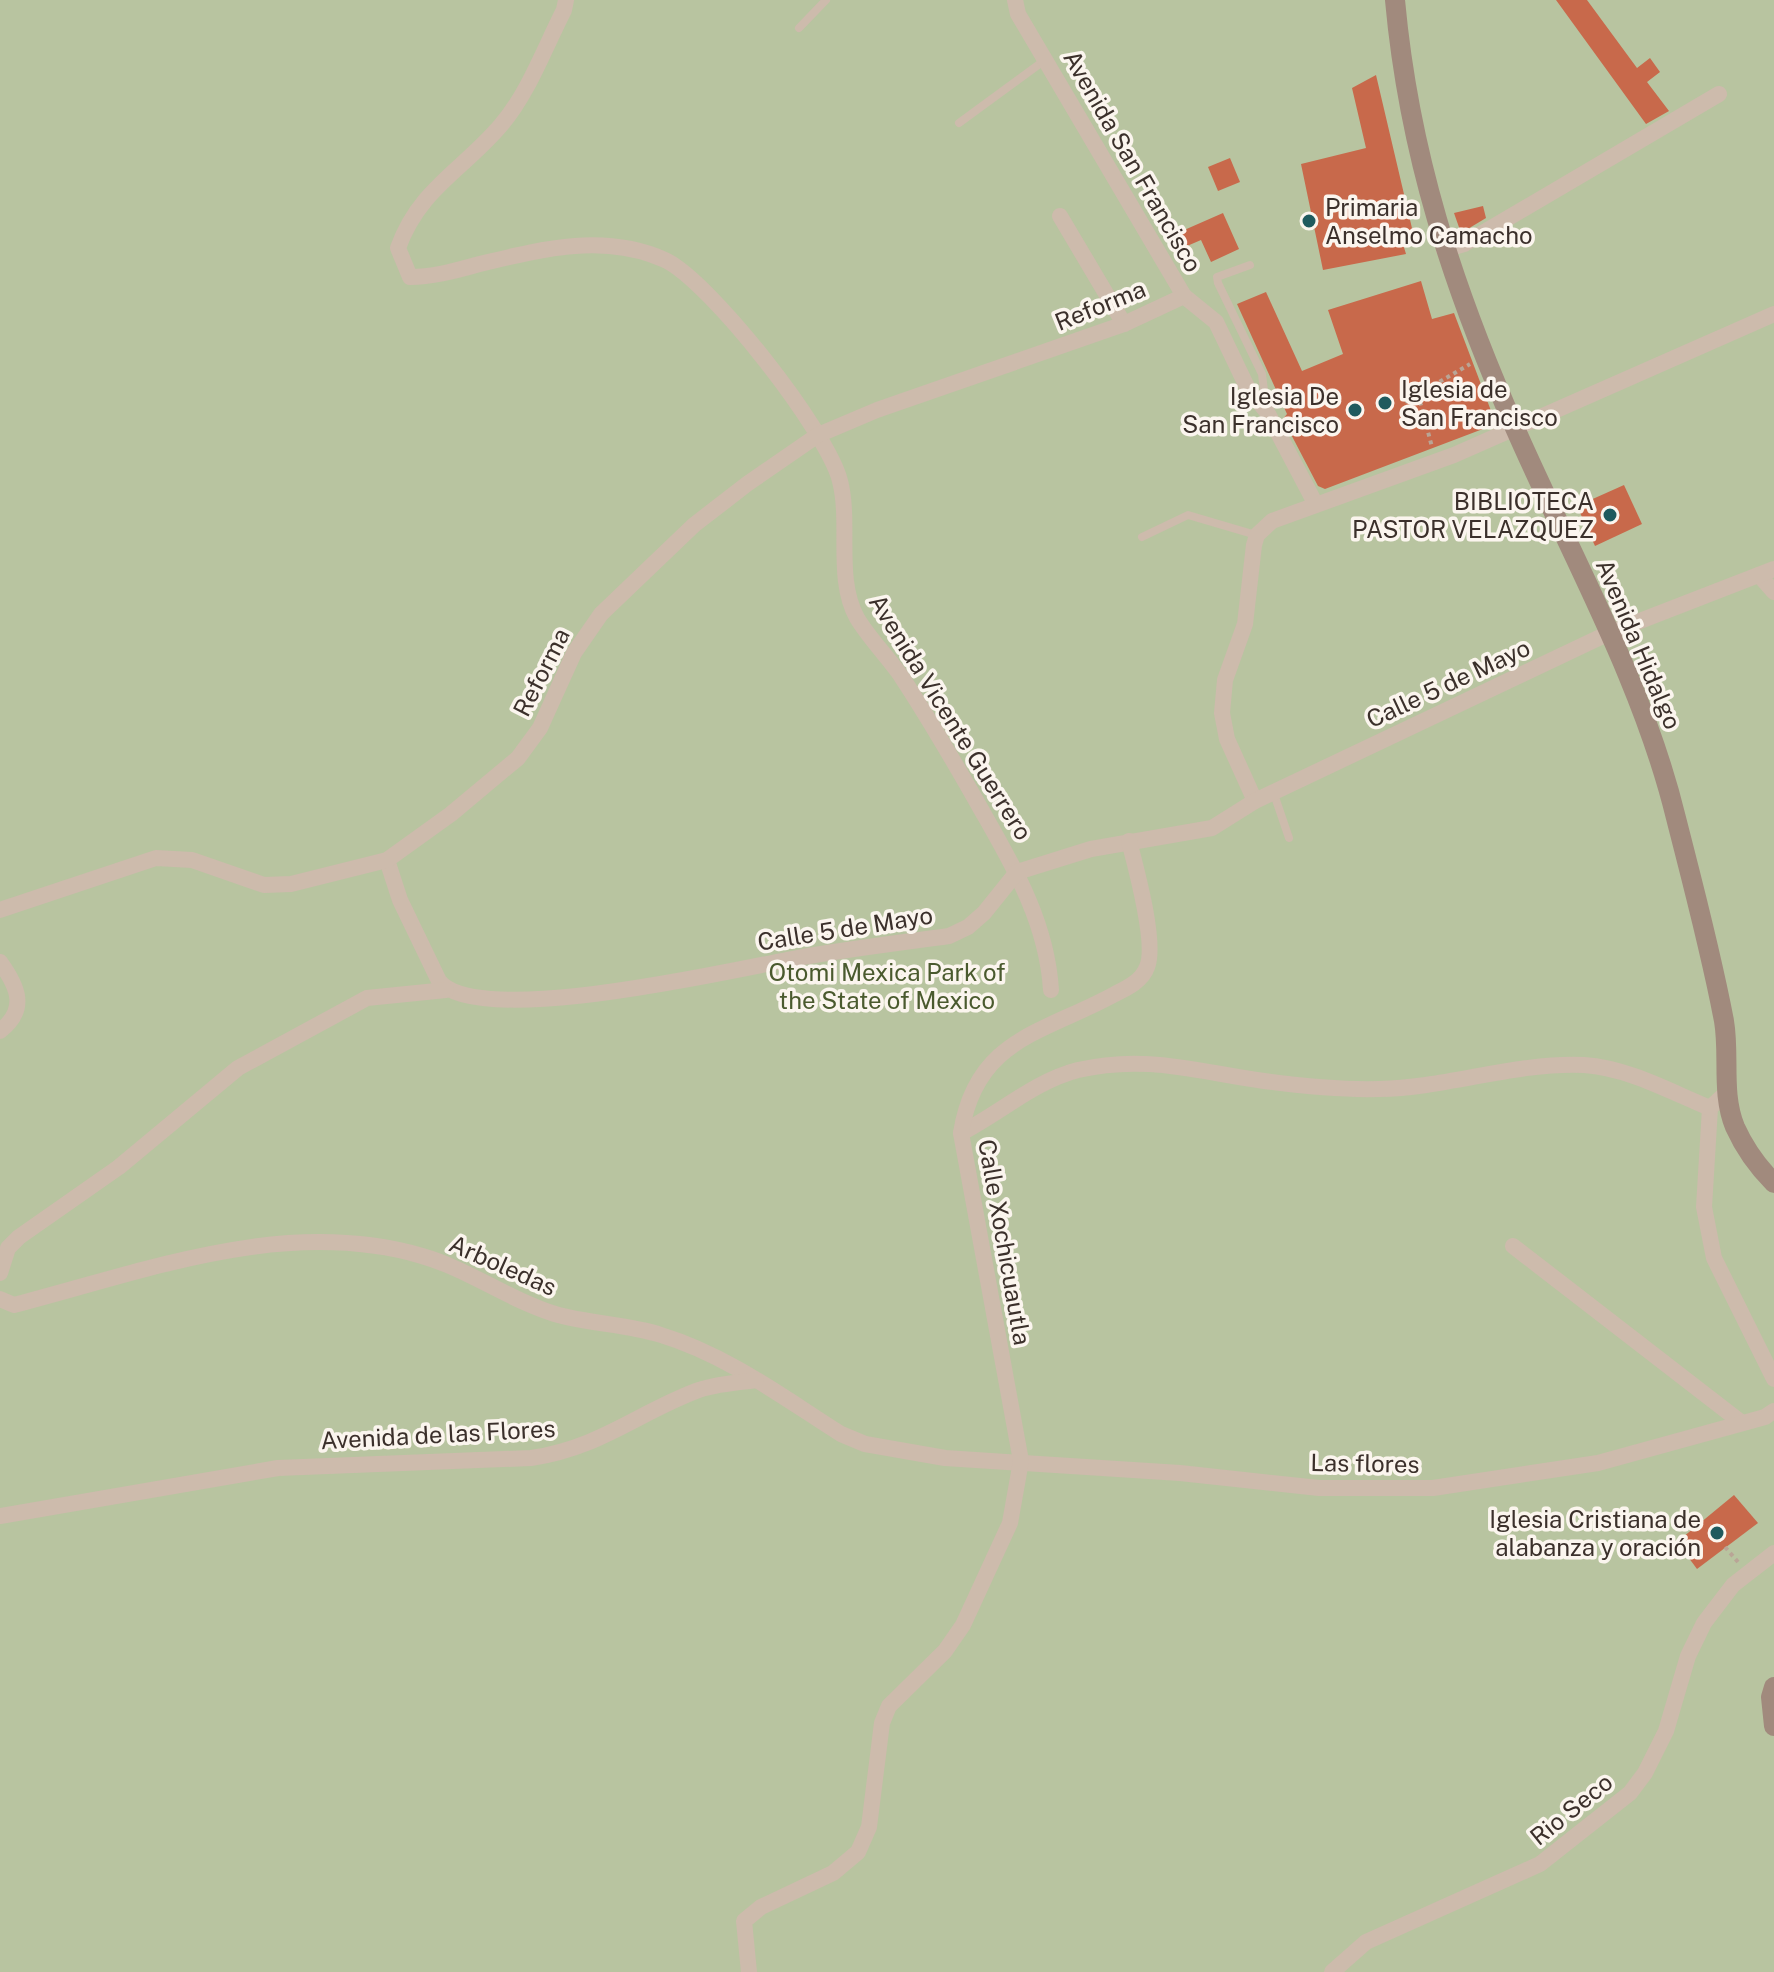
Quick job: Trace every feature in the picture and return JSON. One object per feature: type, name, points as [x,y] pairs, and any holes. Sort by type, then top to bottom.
[{"type":"main road","name":"Avenida Hidalgo","points":[[1395,0],[1412,128],[1444,250],[1515,428],[1609,633],[1671,796],[1725,1025],[1727,1092],[1734,1125],[1762,1171],[1774,1183]]},
{"type":"main road","points":[[1774,1687],[1771,1697],[1774,1726]]},
{"type":"street","name":"Avenida Vicente Guerrero","points":[[566,0],[564,10],[502,124],[435,185],[410,221],[398,248],[410,277],[439,274],[564,246],[594,244],[636,251],[666,261],[692,279],[743,335],[818,435],[839,477],[844,502],[848,593],[858,618],[915,698],[1017,872],[1045,946],[1051,990]]},
{"type":"street","name":"Avenida San Francisco","points":[[1015,0],[1018,14],[1184,296],[1216,322],[1248,389],[1267,412],[1315,503]]},
{"type":"street","points":[[1444,250],[1464,244],[1719,94]]},
{"type":"street","points":[[1060,216],[1124,324]]},
{"type":"street","name":"Reforma","points":[[0,910],[156,858],[192,860],[264,885],[291,884],[387,860],[451,814],[518,758],[540,728],[574,653],[601,614],[694,525],[818,435],[877,410],[1124,324],[1184,296]]},
{"type":"street","points":[[1255,801],[1227,739],[1222,713],[1225,680],[1245,624],[1257,535],[1272,521],[1436,461],[1774,314]]},
{"type":"street","points":[[1766,572],[1774,592]]},
{"type":"street","name":"Calle 5 de Mayo","points":[[0,1273],[8,1248],[19,1237],[119,1167],[238,1068],[367,998],[446,990],[506,1000],[576,997],[949,936],[968,927],[984,913],[1017,872],[1129,841],[1212,828],[1255,801],[1609,633],[1766,572]]},
{"type":"street","name":"Calle Xochicuautla","points":[[1021,1461],[961,1133],[965,1104],[993,1062],[1015,1040],[1131,986],[1147,968],[1149,940],[1129,841]]},
{"type":"street","points":[[387,860],[421,947],[446,990]]},
{"type":"street","points":[[0,962],[15,983],[19,999],[16,1014],[0,1031]]},
{"type":"street","points":[[961,1133],[1042,1083],[1077,1070],[1135,1062],[1177,1064],[1263,1081],[1379,1089],[1528,1069],[1584,1065],[1632,1075],[1710,1108]]},
{"type":"street","points":[[1727,1092],[1710,1108],[1704,1207],[1714,1258],[1774,1379]]},
{"type":"street","name":"Arboledas","points":[[0,1299],[14,1305],[221,1252],[288,1242],[336,1239],[425,1257],[555,1314],[659,1334],[686,1344],[756,1380]]},
{"type":"street","points":[[1513,1246],[1742,1423]]},
{"type":"street","name":"Las flores","points":[[756,1380],[841,1434],[865,1444],[945,1458],[1021,1461],[1319,1488],[1433,1488],[1598,1463],[1742,1423],[1774,1411]]},
{"type":"street","name":"Avenida de las Flores","points":[[0,1516],[278,1468],[531,1458],[562,1454],[599,1440],[698,1390],[756,1380]]},
{"type":"street","points":[[749,1972],[744,1921],[761,1907],[833,1873],[858,1852],[869,1827],[882,1723],[889,1706],[945,1651],[963,1625],[1010,1523],[1021,1461]]},
{"type":"street","name":"Rio Seco","points":[[1332,1972],[1366,1942],[1540,1864],[1630,1793],[1645,1773],[1666,1731],[1688,1656],[1704,1623],[1733,1585],[1774,1553]]},
{"type":"lane","points":[[799,28],[826,0]]},
{"type":"lane","points":[[959,123],[1046,59]]},
{"type":"lane","points":[[1250,265],[1217,277],[1262,374],[1267,412]]},
{"type":"lane","points":[[1142,537],[1188,515],[1257,535]]},
{"type":"lane","points":[[1274,794],[1289,838]]},
{"type":"path","points":[[1405,402],[1470,363],[1466,350]]},
{"type":"path","points":[[1418,394],[1436,461]]},
{"type":"green space","name":"Otomi Mexica Park of the State of Mexico","points":[[0,0],[1774,0],[1774,1972],[0,1972]]},
{"type":"building","points":[[1556,0],[1587,0],[1637,68],[1650,58],[1660,72],[1647,82],[1669,111],[1646,124]]},
{"type":"building","points":[[1376,75],[1415,241],[1403,244],[1406,254],[1323,270],[1301,164],[1366,148],[1352,88]]},
{"type":"building","points":[[1230,158],[1240,182],[1218,191],[1208,167]]},
{"type":"building","points":[[1483,206],[1486,218],[1461,233],[1454,213]]},
{"type":"building","points":[[1223,213],[1239,249],[1211,262],[1201,240],[1173,252],[1166,238]]},
{"type":"building","name":"Iglesia de San Francisco","points":[[1421,281],[1432,319],[1454,313],[1496,424],[1325,489],[1318,486],[1283,419],[1287,414],[1237,304],[1266,292],[1302,371],[1343,354],[1328,310]]},
{"type":"building","name":"BIBLIOTECA PASTOR VELAZQUEZ","points":[[1624,485],[1642,524],[1595,546],[1577,506]]},
{"type":"building","name":"Iglesia Cristiana de alabanza y oración","points":[[1734,1495],[1758,1523],[1697,1569],[1677,1542]]},
{"type":"place","name":"Primaria Anselmo Camacho","points":[[1309,221]]},
{"type":"place","name":"Iglesia de San Francisco","points":[[1385,403]]},
{"type":"place","name":"Iglesia De San Francisco","points":[[1355,410]]},
{"type":"place","name":"BIBLIOTECA PASTOR VELAZQUEZ","points":[[1610,515]]},
{"type":"place","name":"Iglesia Cristiana de alabanza y oración","points":[[1717,1533]]}]
